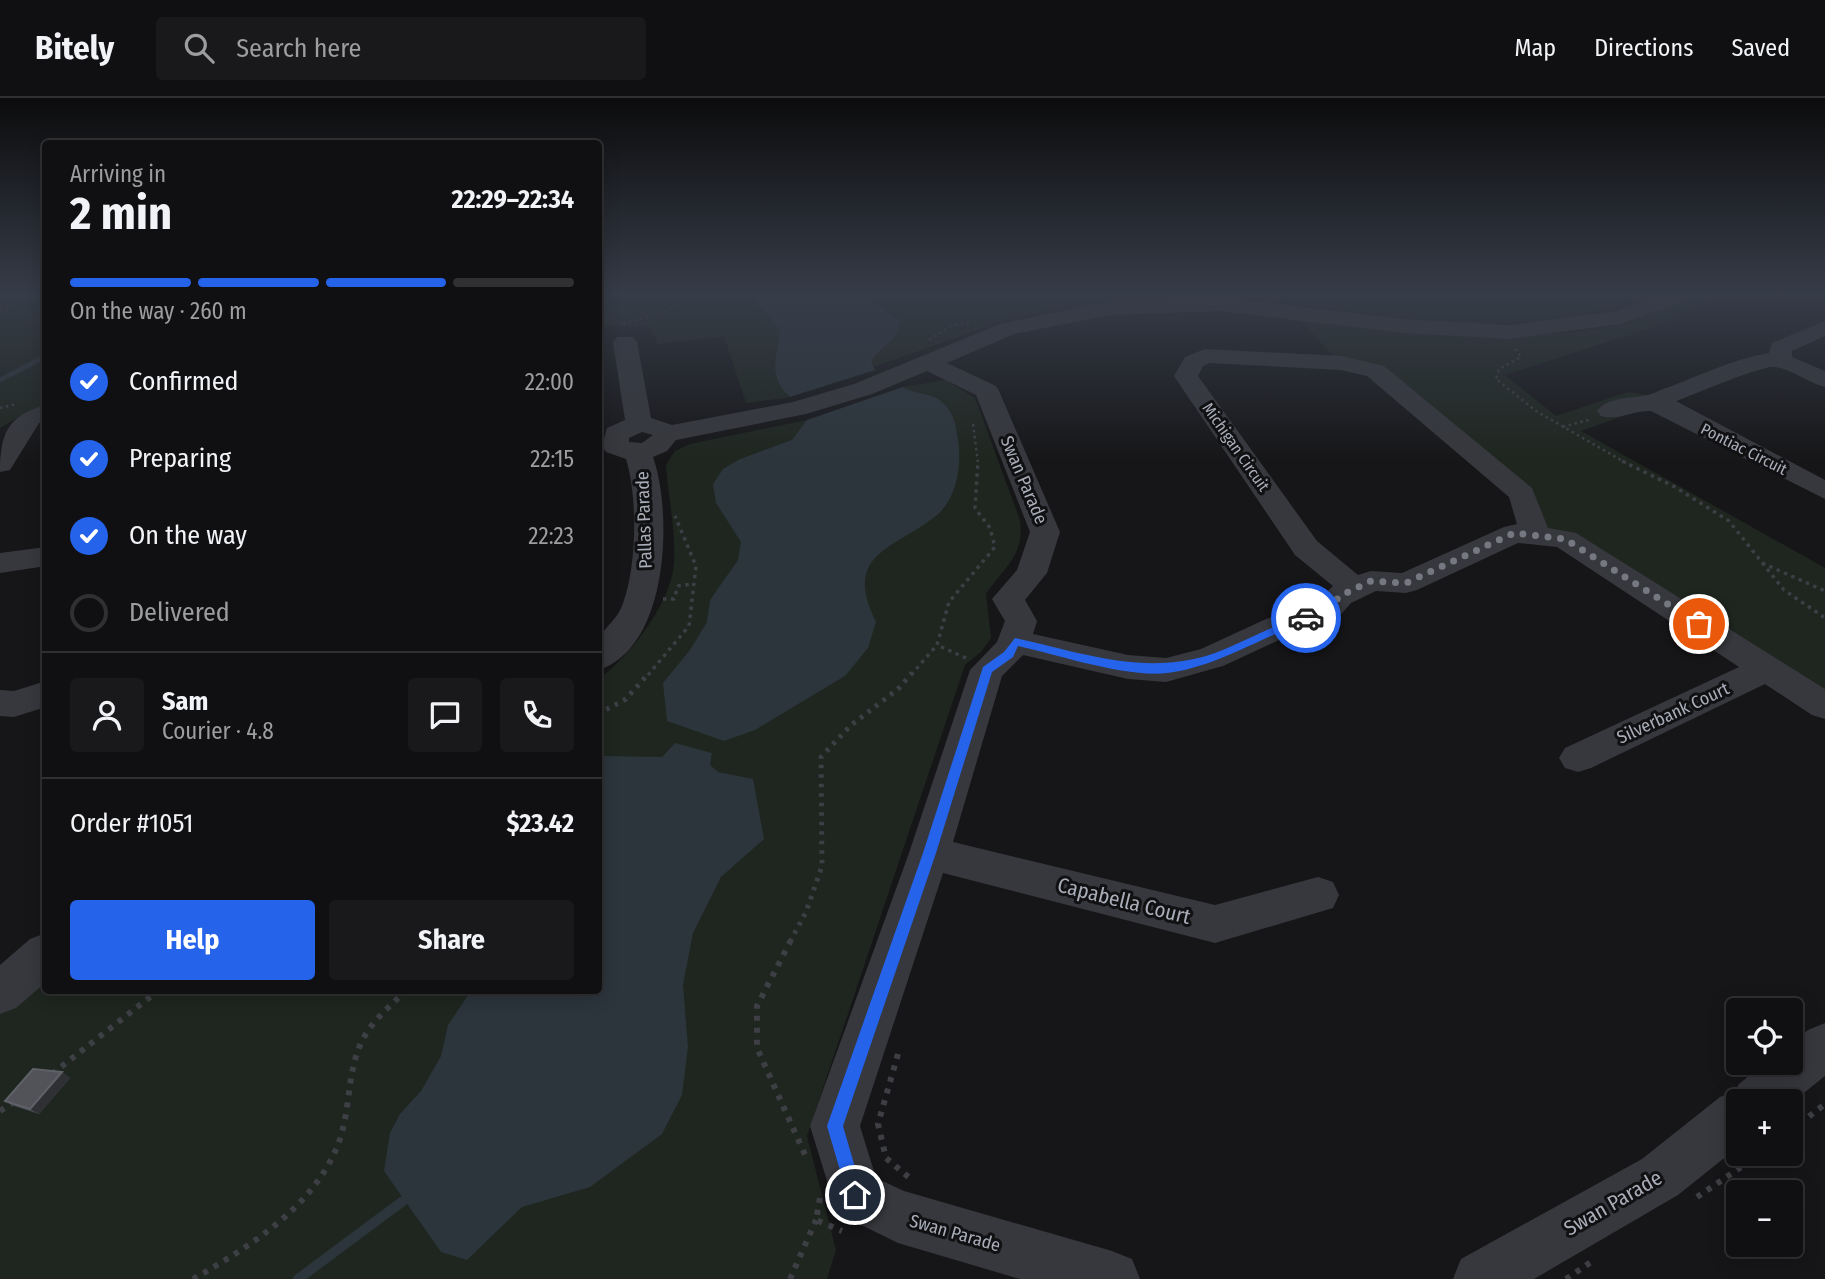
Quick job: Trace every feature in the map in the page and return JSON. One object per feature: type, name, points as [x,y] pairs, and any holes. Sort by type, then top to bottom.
[{"type":"street","name":"Pallas Parade","points":[[602,653],[636,614],[649,568],[644,467],[625,350]]},
{"type":"street","points":[[638,438],[654,447],[666,434],[797,409],[958,350]]},
{"type":"street","points":[[1777,359],[1781,355],[1780,350]]},
{"type":"street","name":"Michigan Circuit","points":[[1355,588],[1306,548],[1186,376],[1192,362],[1205,356],[1341,363],[1375,372],[1522,494],[1536,536]]},
{"type":"street","points":[[1665,405],[1662,399],[1667,396],[1732,373],[1745,364],[1777,359],[1825,380]]},
{"type":"street","name":"Swan Parade","points":[[909,370],[987,391],[1045,532],[1031,573],[1008,599],[1021,621],[1004,654],[987,670],[929,853],[835,1126],[855,1195],[898,1216],[1112,1279]]},
{"type":"street","points":[[1610,411],[1636,403],[1665,405]]},
{"type":"street","name":"Pontiac Circuit","points":[[1665,405],[1675,413],[1825,491]]},
{"type":"street","points":[[0,464],[30,418],[42,414]]},
{"type":"street","points":[[1004,654],[1166,670],[1212,658],[1278,627],[1325,612],[1340,596],[1371,581],[1406,583],[1514,533],[1565,539],[1825,706]]},
{"type":"street","points":[[0,563],[42,557]]},
{"type":"street","name":"Silverbank Court","points":[[1578,758],[1768,668]]},
{"type":"street","points":[[0,704],[14,704],[42,695]]},
{"type":"street","name":"Capabella Court","points":[[929,853],[1215,924],[1318,895]]},
{"type":"street","points":[[0,993],[42,956]]},
{"type":"street","points":[[1771,1089],[1825,1045]]},
{"type":"street","name":"Swan Parade","points":[[1481,1279],[1660,1177],[1726,1125]]},
{"type":"path","points":[[1517,350],[1521,357],[1499,369],[1496,379],[1536,411],[1600,451],[1675,487],[1729,521],[1784,590],[1825,618]]},
{"type":"path","points":[[810,1168],[757,1048],[757,1006],[806,912],[822,866],[821,757],[850,726],[898,689],[937,645],[949,602],[996,547],[990,528],[975,508],[979,473],[973,420]]},
{"type":"path","points":[[602,712],[623,703],[642,685],[674,638],[689,626],[696,566],[672,509]]},
{"type":"path","points":[[1760,562],[1817,590],[1825,591]]},
{"type":"path","points":[[937,645],[972,661],[1004,654]]},
{"type":"path","points":[[40,1083],[154,994]]},
{"type":"path","points":[[193,1279],[269,1230],[320,1178],[337,1147],[361,1044],[378,1017],[402,994]]},
{"type":"path","points":[[898,1216],[913,1181],[886,1158],[878,1124],[900,1047]]},
{"type":"path","points":[[0,1111],[18,1099]]},
{"type":"path","points":[[1803,1121],[1825,1104]]},
{"type":"path","points":[[790,1279],[816,1220],[821,1192]]},
{"type":"path","points":[[816,1220],[849,1233]]},
{"type":"shaded area","points":[[0,350],[42,350],[42,407],[25,413],[0,428]]},
{"type":"shaded area","points":[[729,350],[921,350],[786,398],[746,403]]},
{"type":"shaded area","points":[[777,350],[881,350],[871,362],[875,370],[790,397],[778,381]]},
{"type":"shaded area","points":[[1328,350],[1582,350],[1505,375],[1556,416],[1628,392],[1652,396],[1645,408],[1581,431],[1825,568],[1825,697],[1544,529],[1382,368],[1334,357]]},
{"type":"shaded area","points":[[946,380],[975,398],[1020,520],[1021,532],[1012,560],[986,594],[991,638],[981,652],[965,665],[807,1136],[836,1250],[827,1279],[0,1279],[0,1012],[42,973],[42,994],[602,994],[602,676],[623,657],[647,627],[666,594],[671,578],[674,539],[666,465],[675,451],[690,444],[807,420],[903,387]]},
{"type":"shaded area","points":[[903,387],[938,399],[949,410],[957,435],[958,470],[953,490],[944,508],[890,545],[869,566],[865,581],[867,599],[876,622],[868,648],[845,676],[755,730],[724,741],[667,721],[663,683],[690,650],[707,622],[710,600],[738,560],[741,542],[716,503],[713,484],[723,469],[740,459],[792,440],[807,420]]},
{"type":"shaded area","points":[[675,743],[712,753],[710,765],[718,772],[753,779],[764,839],[721,877],[693,933],[683,985],[688,1047],[682,1095],[662,1134],[590,1187],[522,1207],[467,1260],[441,1252],[384,1171],[390,1133],[400,1114],[421,1091],[441,1056],[448,1025],[469,994],[602,994],[602,756],[662,757]]},
{"type":"building","points":[[33,1069],[62,1072],[30,1109],[5,1101]]},
{"type":"waterway","points":[[0,380],[42,358]]},
{"type":"waterway","points":[[298,1279],[403,1201]]},
{"type":"way so far","points":[[1306,618],[1325,612],[1340,596],[1371,581],[1406,583],[1514,533],[1565,539],[1699,624]]},
{"type":"route","points":[[855,1195],[835,1126],[929,853],[987,670],[1009,654],[1015,642],[1128,667],[1166,670],[1212,658],[1278,627],[1306,618]]}]
